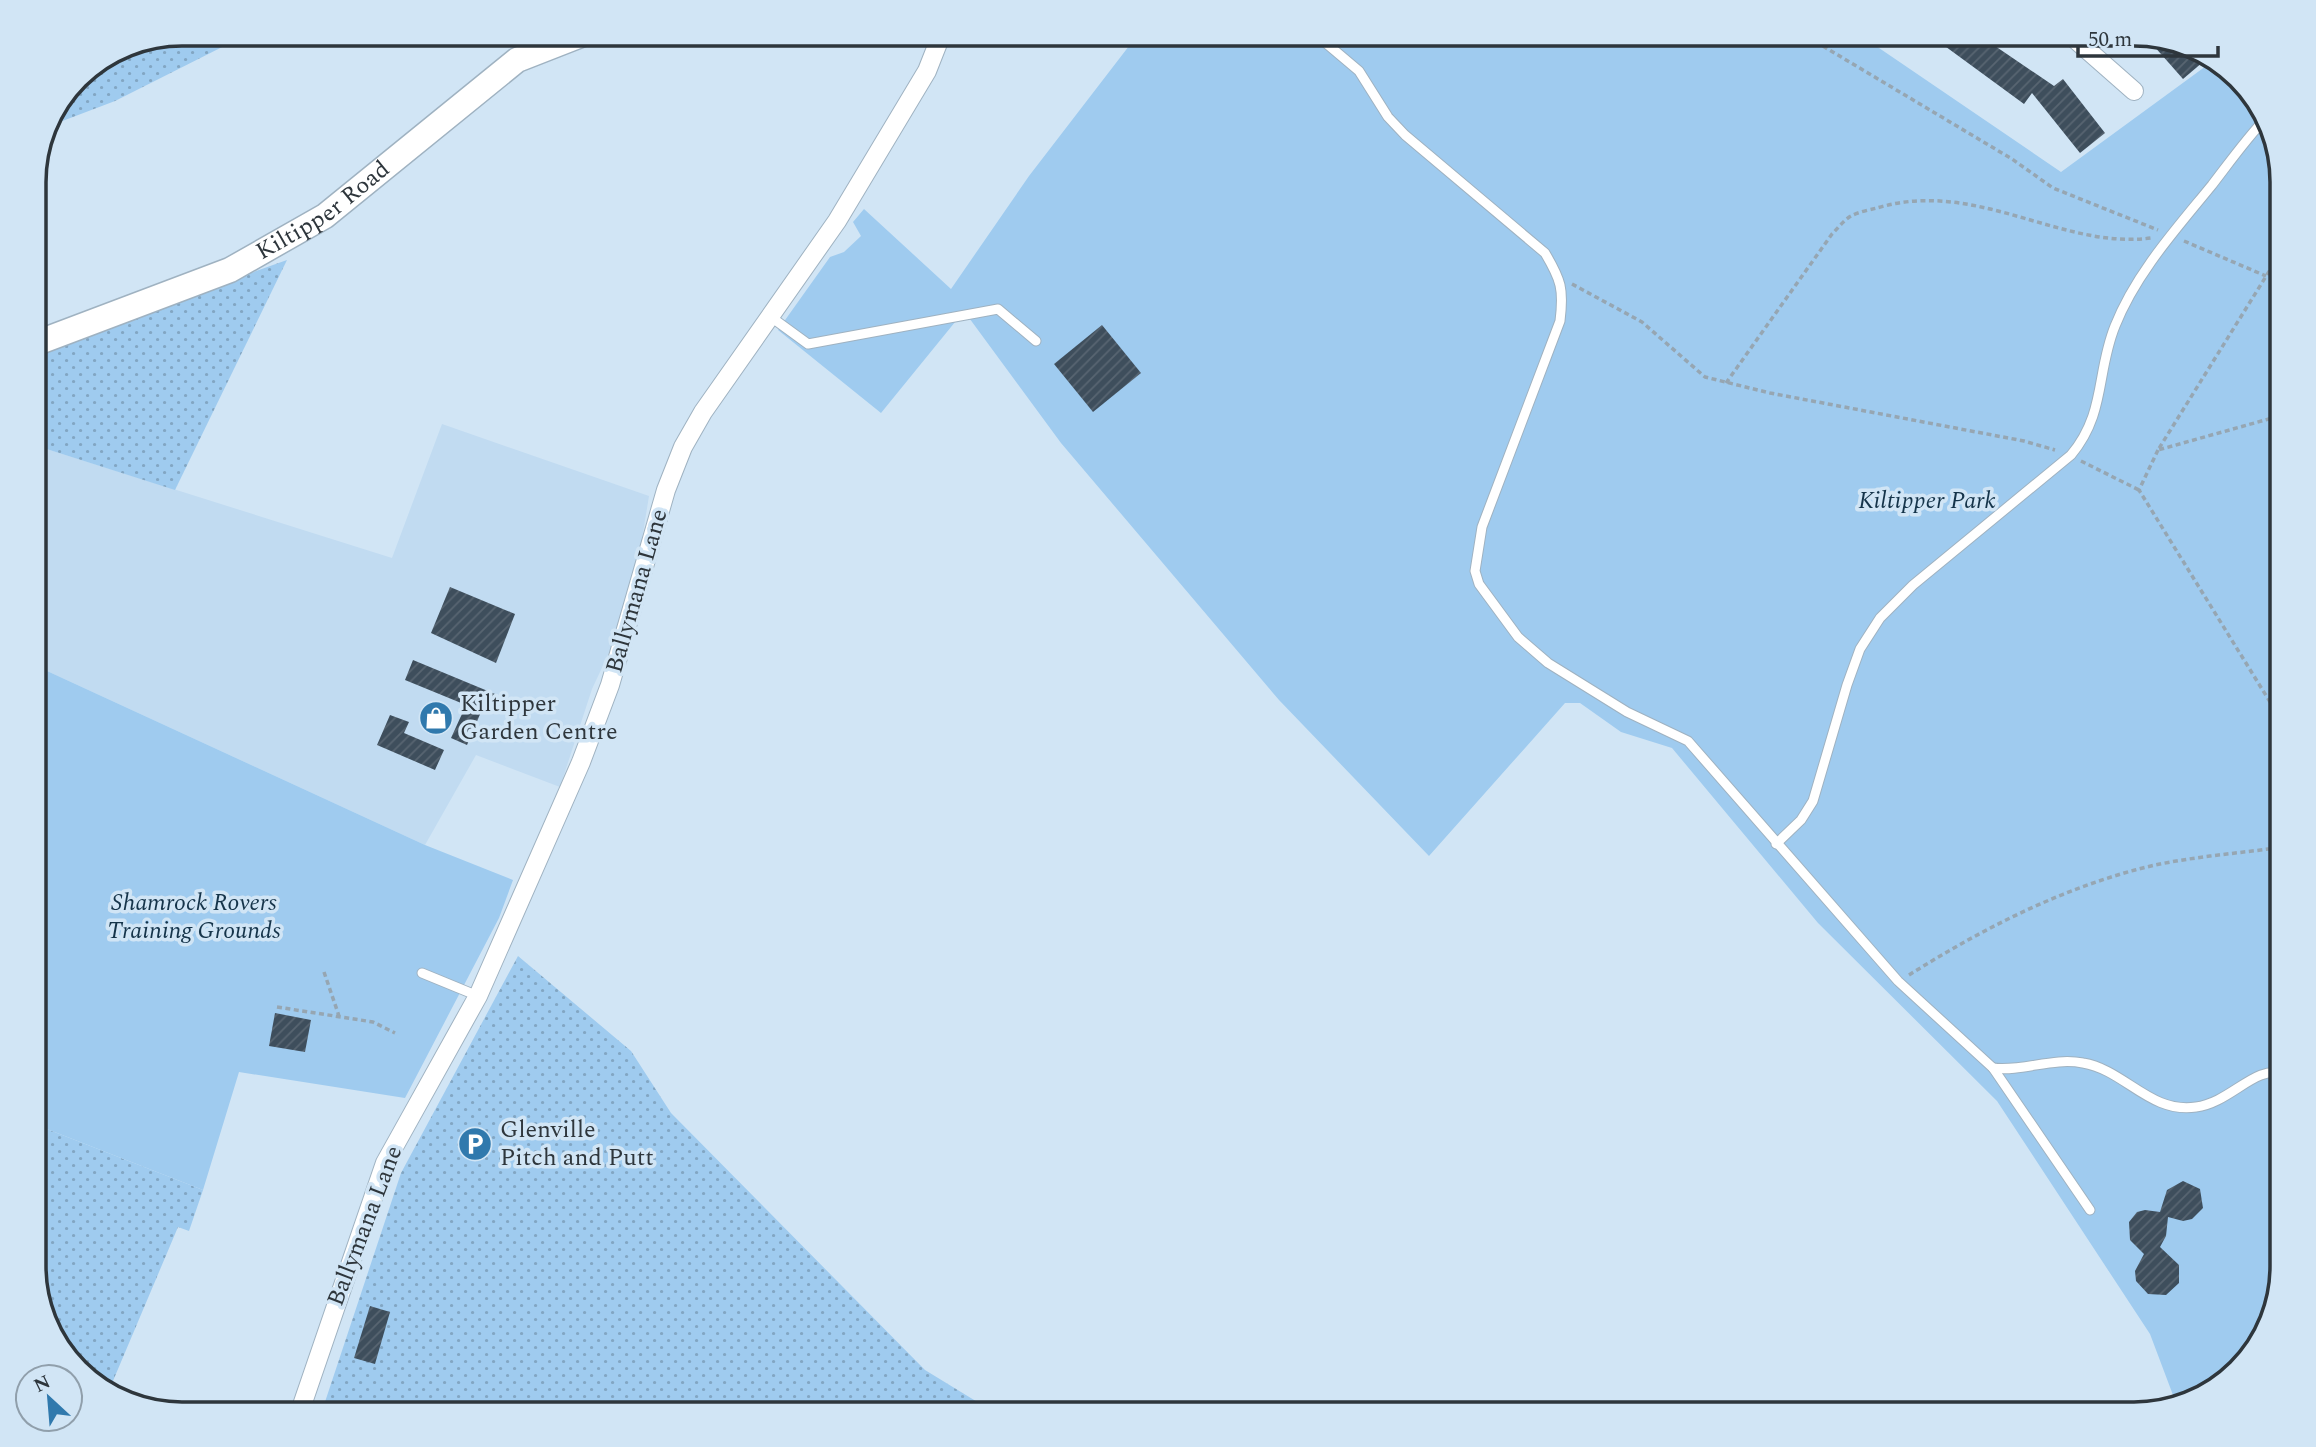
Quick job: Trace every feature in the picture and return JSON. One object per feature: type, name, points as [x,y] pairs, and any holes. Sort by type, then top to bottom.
[{"type":"street","name":"Kiltipper Road","points":[[46,339],[242,264],[325,216],[517,60],[553,46]]},
{"type":"street","name":"Ballymana Lane","points":[[303,1402],[384,1163],[478,996],[576,775],[610,685],[666,490],[683,446],[703,412],[837,221],[927,71],[937,46]]},
{"type":"street","points":[[2083,46],[2134,91]]},
{"type":"lane","points":[[1329,46],[1359,71],[1388,117],[1405,135],[1545,253],[1560,278],[1563,298],[1560,321],[1482,527],[1475,571],[1479,584],[1518,637],[1548,663],[1627,712],[1688,741],[1898,981],[1993,1068],[2090,1210]]},
{"type":"lane","points":[[1776,844],[1801,820],[1813,801],[1860,649],[1880,618],[1913,584],[2071,455],[2083,440],[2095,415],[2105,352],[2127,299],[2171,235],[2259,127]]},
{"type":"lane","points":[[771,317],[808,344],[998,309],[1036,341]]},
{"type":"lane","points":[[422,973],[478,996]]},
{"type":"lane","points":[[1993,1068],[2007,1070],[2056,1060],[2085,1063],[2110,1072],[2144,1096],[2167,1106],[2194,1108],[2216,1103],[2235,1093],[2250,1079],[2270,1072]]},
{"type":"path","points":[[1823,46],[2012,159],[2053,188],[2266,276]]},
{"type":"path","points":[[1726,383],[1832,234],[1852,216],[1892,203],[1923,201],[1968,204],[2012,212],[2097,236],[2128,241],[2171,235]]},
{"type":"path","points":[[2139,490],[2158,450],[2270,270]]},
{"type":"path","points":[[1560,278],[1642,322],[1705,377],[2024,441],[2071,455],[2139,490],[2270,702]]},
{"type":"path","points":[[2158,450],[2270,419]]},
{"type":"path","points":[[1898,981],[1972,936],[2033,907],[2136,869],[2270,850]]},
{"type":"path","points":[[324,972],[339,1017]]},
{"type":"path","points":[[277,1007],[373,1022],[396,1033]]},
{"type":"path","points":[[2267,1071],[2270,1065]]},
{"type":"shaded area","points":[[442,424],[649,496],[636,576],[614,642],[592,689],[560,787],[476,755],[425,845],[46,671],[46,449],[392,558]]},
{"type":"green space","points":[[224,46],[115,101],[59,122],[85,85],[106,68],[129,56],[163,47]]},
{"type":"green space","name":"Kiltipper Park","points":[[1129,46],[1876,46],[2061,172],[2206,66],[2224,79],[2248,106],[2257,121],[2266,146],[2270,181],[2270,1275],[2268,1292],[2257,1326],[2231,1362],[2203,1383],[2173,1396],[2150,1334],[1997,1101],[1818,923],[1672,748],[1621,732],[1580,703],[1565,703],[1429,856],[1279,700],[1061,443],[964,311],[881,413],[778,330],[830,257],[844,252],[861,236],[853,222],[864,209],[951,289],[1029,176]]},
{"type":"green space","points":[[287,260],[175,490],[46,449],[46,347]]},
{"type":"green space","name":"Shamrock Rovers Training Grounds","points":[[46,671],[425,845],[513,880],[499,918],[405,1098],[239,1072],[203,1190],[46,1129]]},
{"type":"green space","points":[[518,956],[631,1051],[671,1113],[925,1370],[977,1402],[325,1402],[401,1173]]},
{"type":"green space","points":[[46,1129],[203,1190],[189,1231],[178,1227],[112,1383],[85,1362],[74,1348],[64,1334],[50,1301],[46,1275]]},
{"type":"building","points":[[1945,46],[1995,46],[2054,86],[2063,79],[2105,133],[2080,153],[2032,93],[2024,104]]},
{"type":"building","points":[[2155,47],[2170,50],[2201,63],[2183,79]]},
{"type":"building","points":[[1102,325],[1141,373],[1093,412],[1054,364]]},
{"type":"building","points":[[450,587],[515,614],[496,663],[431,633]]},
{"type":"building","points":[[413,660],[495,694],[486,714],[481,712],[467,745],[451,738],[466,705],[405,680]]},
{"type":"building","points":[[390,715],[409,722],[404,733],[444,750],[435,770],[377,745]]},
{"type":"building","points":[[275,1013],[311,1020],[305,1052],[269,1046]]},
{"type":"building","points":[[2183,1181],[2200,1189],[2203,1208],[2192,1219],[2183,1221],[2168,1217],[2166,1236],[2160,1247],[2179,1265],[2179,1283],[2166,1295],[2148,1294],[2136,1281],[2135,1271],[2144,1254],[2130,1240],[2129,1222],[2137,1212],[2160,1212],[2167,1190]]},
{"type":"building","points":[[370,1306],[390,1312],[375,1364],[354,1358]]},
{"type":"place","name":"Kiltipper Garden Centre","points":[[436,718]]},
{"type":"place","name":"Glenville Pitch and Putt","points":[[475,1144]]}]
